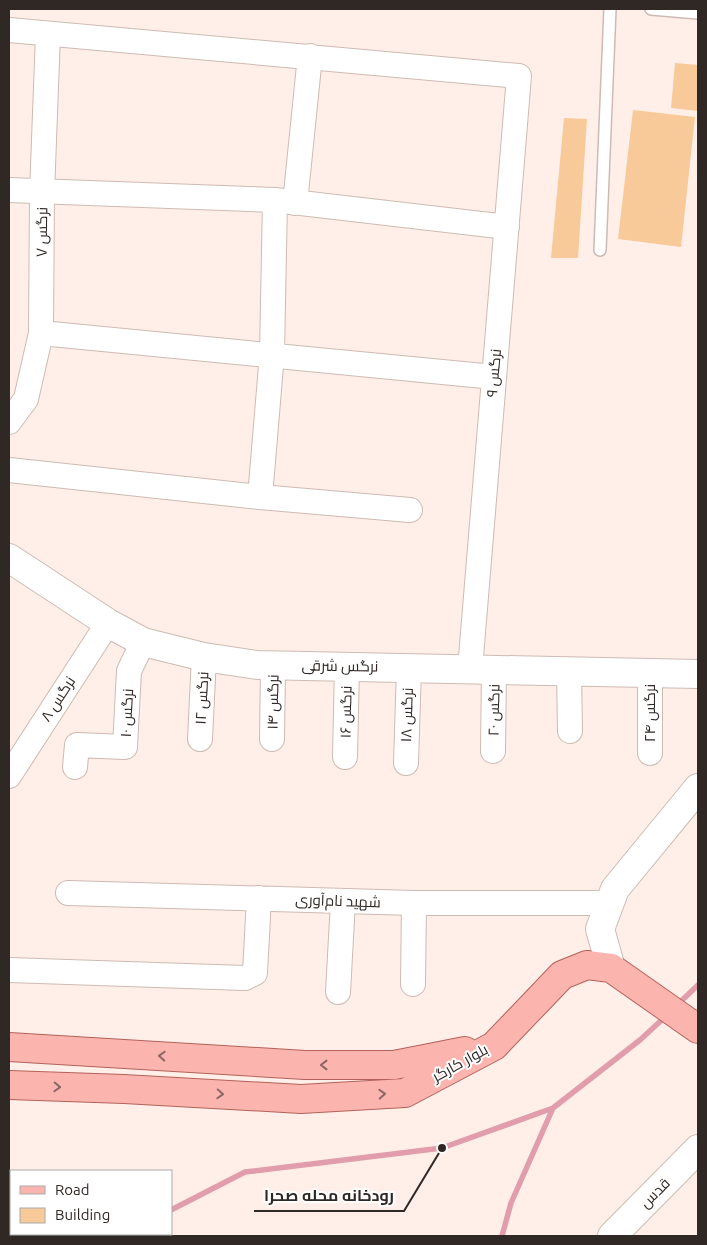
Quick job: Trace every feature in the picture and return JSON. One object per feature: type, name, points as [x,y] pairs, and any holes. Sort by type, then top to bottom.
[{"type":"main road","points":[[494,1046],[562,975],[586,965],[611,968],[698,1029]]},
{"type":"main road","name":"بلوار کارگر","points":[[9,1047],[305,1065],[394,1065],[494,1046]]},
{"type":"main road","name":"بلوار کارگر","points":[[9,1086],[124,1089],[301,1098],[404,1093],[494,1046]]},
{"type":"street","points":[[9,30],[310,56],[285,202],[260,497]]},
{"type":"street","name":"نرگس ۷","points":[[9,422],[26,399],[41,333],[42,193],[48,34]]},
{"type":"street","name":"نرگس ۹","points":[[310,56],[519,76],[494,377],[482,669]]},
{"type":"street","points":[[9,190],[42,193],[285,202],[506,227]]},
{"type":"street","points":[[41,333],[494,377]]},
{"type":"street","points":[[9,470],[260,497],[410,510]]},
{"type":"street","name":"نرگس شرقی","points":[[9,558],[108,623],[144,642],[204,657],[273,666],[569,670],[698,674]]},
{"type":"street","name":"نرگس ۸","points":[[9,776],[17,750],[108,623]]},
{"type":"street","name":"نرگس ۱۰","points":[[75,767],[77,745],[126,747],[129,672],[144,642]]},
{"type":"street","name":"نرگس ۱۲","points":[[200,739],[204,657]]},
{"type":"street","name":"نرگس ۱۴","points":[[272,739],[273,666]]},
{"type":"street","name":"نرگس ۱۶","points":[[345,757],[347,666]]},
{"type":"street","name":"نرگس ۱۸","points":[[406,763],[409,668]]},
{"type":"street","name":"نرگس ۲۰","points":[[482,669],[493,751]]},
{"type":"street","points":[[569,670],[570,731]]},
{"type":"street","name":"نرگس ۲۴","points":[[650,672],[650,753]]},
{"type":"street","points":[[611,968],[600,929],[615,889],[698,788]]},
{"type":"street","name":"شهید نام‌آوری","points":[[68,893],[414,903],[609,903]]},
{"type":"street","points":[[9,970],[245,978],[255,973],[259,898]]},
{"type":"street","points":[[338,992],[342,901]]},
{"type":"street","points":[[413,984],[414,903]]},
{"type":"street","name":"قدس","points":[[612,1236],[698,1149]]},
{"type":"lane","points":[[600,250],[610,9]]},
{"type":"lane","points":[[651,9],[698,13]]},
{"type":"building","points":[[675,63],[698,65],[698,111],[671,108]]},
{"type":"building","points":[[633,110],[695,117],[681,247],[618,239]]},
{"type":"building","points":[[564,118],[587,119],[578,258],[551,258]]},
{"type":"waterway","points":[[676,1006],[698,985]]},
{"type":"waterway","points":[[172,1209],[245,1172],[442,1148],[553,1108],[640,1040],[666,1016]]},
{"type":"waterway","points":[[502,1236],[511,1203],[553,1108]]},
{"type":"place","name":"رودخانه محله صحرا","points":[[442,1148]]}]
